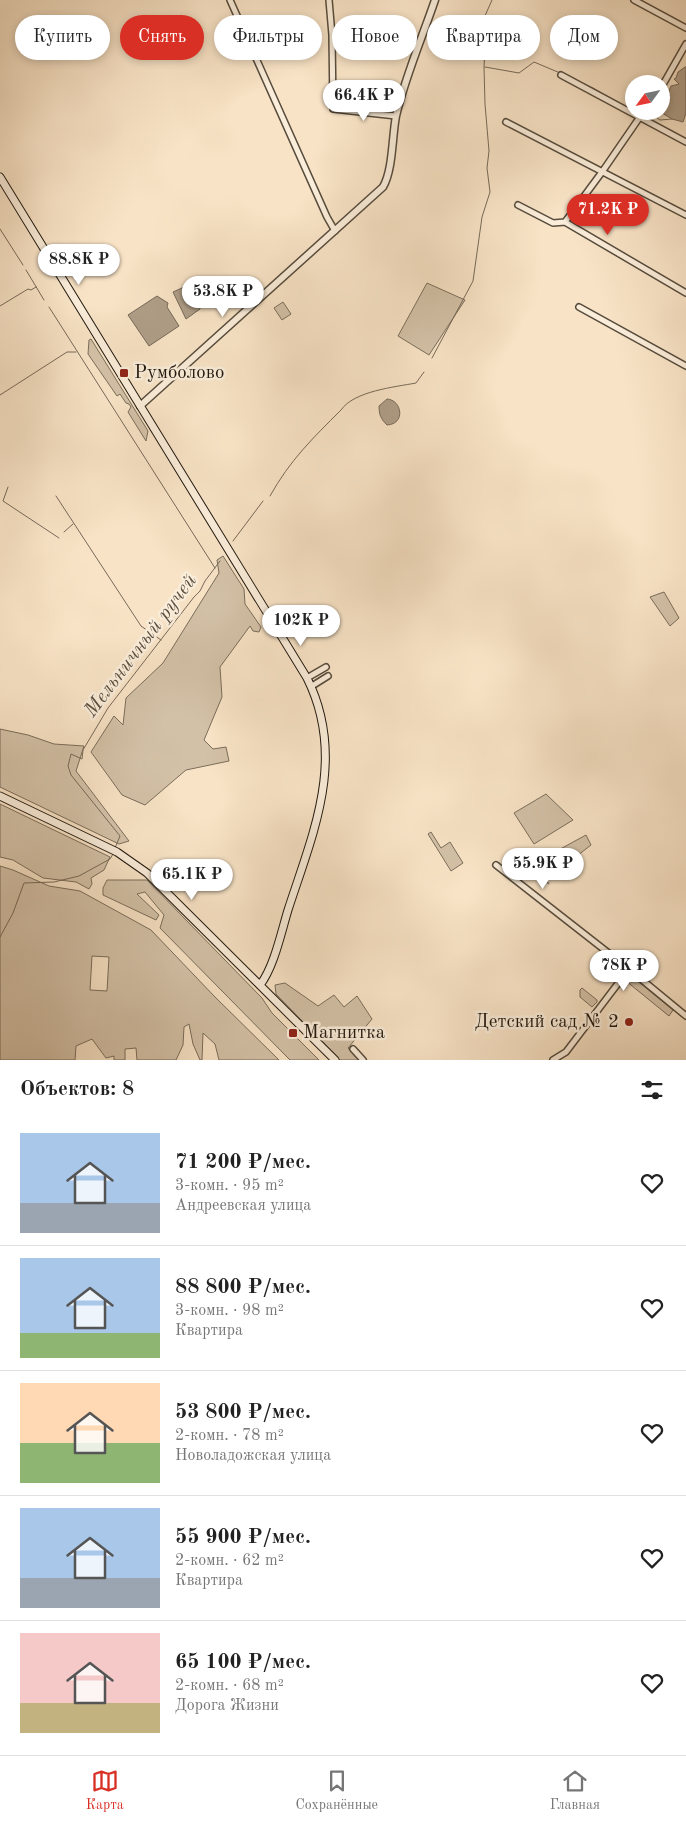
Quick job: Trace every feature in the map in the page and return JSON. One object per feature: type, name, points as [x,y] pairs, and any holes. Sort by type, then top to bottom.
[{"type":"main road","points":[[0,177],[312,686],[322,719],[325,741],[324,791],[317,820],[268,972],[260,985]]},
{"type":"main road","points":[[0,796],[117,852],[133,862],[160,885],[335,1060]]},
{"type":"street","points":[[230,0],[335,231]]},
{"type":"street","points":[[330,0],[333,109],[396,116]]},
{"type":"street","points":[[140,406],[379,192],[386,182],[396,116],[403,91],[435,0]]},
{"type":"street","points":[[634,0],[686,28]]},
{"type":"street","points":[[668,75],[686,44]]},
{"type":"street","points":[[561,75],[625,110]]},
{"type":"street","points":[[565,222],[638,120]]},
{"type":"street","points":[[643,120],[686,142]]},
{"type":"street","points":[[506,122],[686,215]]},
{"type":"street","points":[[518,205],[553,224],[565,222],[686,292]]},
{"type":"street","points":[[579,307],[686,366]]},
{"type":"street","points":[[307,678],[326,668]]},
{"type":"street","points":[[312,686],[328,676]]},
{"type":"street","points":[[496,865],[686,1016]]},
{"type":"street","points":[[553,1060],[566,1052],[629,969]]},
{"type":"street","points":[[353,1049],[363,1060]]},
{"type":"shaded area","points":[[686,67],[686,113],[683,122],[670,118],[670,88],[671,86],[679,84],[674,79],[678,72]]},
{"type":"shaded area","points":[[193,283],[200,297],[200,309],[186,319],[173,292]]},
{"type":"shaded area","points":[[427,283],[465,300],[429,355],[398,336]]},
{"type":"shaded area","points":[[157,296],[168,303],[167,307],[179,326],[149,346],[128,315]]},
{"type":"shaded area","points":[[283,302],[291,314],[282,320],[274,308]]},
{"type":"shaded area","points":[[91,339],[148,431],[146,441],[128,412],[131,407],[129,404],[126,403],[120,394],[117,396],[88,354],[89,340]]},
{"type":"shaded area","points":[[387,399],[396,403],[400,412],[397,421],[387,425],[381,417],[379,406]]},
{"type":"shaded area","points":[[223,556],[244,589],[245,604],[261,627],[259,632],[253,631],[250,626],[220,667],[222,697],[204,740],[213,749],[226,747],[229,761],[186,770],[145,805],[122,795],[91,752],[114,716],[123,725],[126,698],[163,663],[219,573],[217,560]]},
{"type":"shaded area","points":[[664,592],[679,618],[670,626],[650,597]]},
{"type":"shaded area","points":[[0,729],[28,735],[54,744],[84,746],[76,771],[129,841],[119,844],[0,787]]},
{"type":"shaded area","points":[[546,794],[573,820],[534,844],[514,813]]},
{"type":"shaded area","points":[[0,804],[110,857],[104,870],[91,878],[92,884],[89,889],[76,882],[43,878],[13,860],[0,857]]},
{"type":"shaded area","points":[[431,832],[441,848],[450,842],[463,863],[451,871],[428,834]]},
{"type":"shaded area","points":[[586,835],[591,845],[554,874],[542,859]]},
{"type":"shaded area","points":[[515,859],[534,863],[549,884]]},
{"type":"shaded area","points":[[0,866],[49,886],[80,891],[151,930],[279,1060],[219,1060],[215,1044],[203,1033],[202,1060],[200,1060],[193,1044],[189,1024],[184,1027],[183,1045],[176,1060],[137,1060],[136,1048],[125,1049],[125,1060],[114,1060],[114,1056],[106,1058],[92,1039],[76,1046],[75,1060],[0,1060]],"holes":[[[92,956],[109,957],[107,991],[90,990]]]},
{"type":"shaded area","points":[[107,880],[147,880],[262,998],[272,1013],[319,1060],[290,1060],[160,928],[164,915],[145,892],[137,894],[159,915],[156,920],[103,895],[103,888]]},
{"type":"shaded area","points":[[630,975],[673,1010],[669,1016],[626,981]]},
{"type":"shaded area","points":[[285,983],[318,1006],[334,995],[344,1007],[357,996],[372,1019],[348,1048],[359,1060],[340,1060],[276,994],[275,985]]},
{"type":"shaded area","points":[[582,988],[597,1000],[592,1007],[580,997],[580,990]]},
{"type":"waterway","name":"Мельничный ручей","points":[[432,358],[473,281],[482,217],[490,192],[487,168],[489,151],[485,104],[486,30],[484,18],[492,0]]},
{"type":"waterway","points":[[485,67],[519,73],[534,62],[560,73]]},
{"type":"waterway","points":[[575,80],[625,106]]},
{"type":"waterway","points":[[0,229],[23,265]]},
{"type":"waterway","points":[[26,270],[44,300]]},
{"type":"waterway","points":[[0,306],[28,289],[31,290],[36,287]]},
{"type":"waterway","points":[[49,307],[215,568]]},
{"type":"waterway","points":[[0,395],[67,352],[76,352]]},
{"type":"waterway","name":"Мельничный ручей","points":[[270,496],[302,450],[347,404],[365,394],[416,383],[424,372]]},
{"type":"waterway","points":[[8,487],[3,501],[59,538]]},
{"type":"waterway","points":[[56,496],[141,626],[161,640]]},
{"type":"waterway","name":"Мельничный ручей","points":[[233,541],[263,501]]},
{"type":"waterway","points":[[64,532],[73,524]]},
{"type":"waterway","name":"Мельничный ручей","points":[[115,848],[120,836],[71,775],[68,766],[71,754],[82,759],[83,750],[108,708],[200,591],[220,561]]},
{"type":"waterway","name":"Мельничный ручей","points":[[0,937],[13,913],[24,883],[54,882],[79,876],[110,859],[113,854]]},
{"type":"place","name":"Румболово","points":[[124,373]]},
{"type":"place","name":"Детский сад № 2","points":[[629,1022]]},
{"type":"place","name":"Магнитка","points":[[293,1033]]}]
